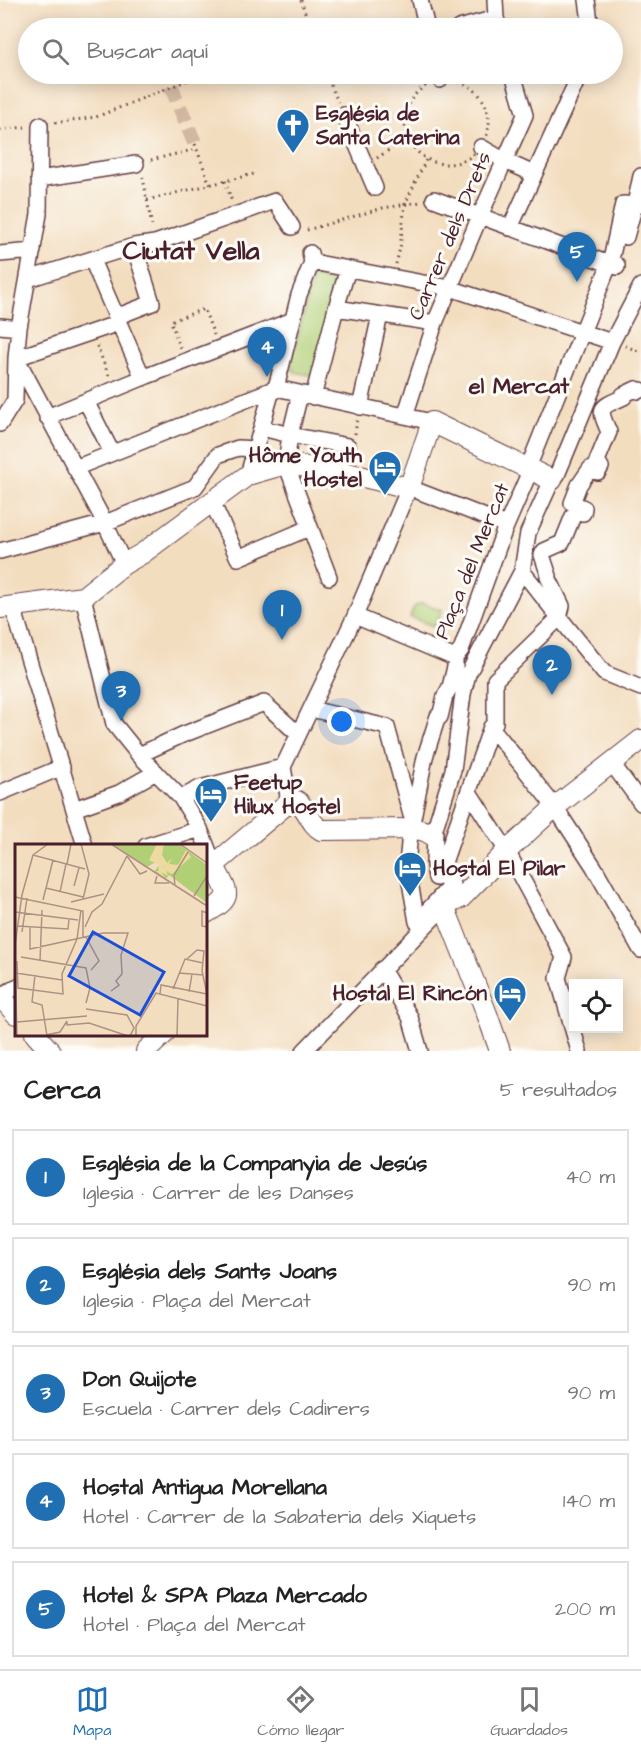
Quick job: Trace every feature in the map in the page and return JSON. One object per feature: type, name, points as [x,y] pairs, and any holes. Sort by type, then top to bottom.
[{"type":"street","points":[[420,0],[424,18]]},
{"type":"street","points":[[495,0],[497,18]]},
{"type":"street","points":[[587,0],[590,18]]},
{"type":"street","name":"Carrer dels Drets","points":[[405,416],[435,323],[525,115],[516,84]]},
{"type":"street","points":[[510,228],[574,84]]},
{"type":"street","points":[[344,115],[375,188]]},
{"type":"street","points":[[0,424],[15,400],[16,358],[39,214],[40,125]]},
{"type":"street","points":[[481,147],[534,174]]},
{"type":"street","points":[[39,179],[138,163]]},
{"type":"street","name":"Plaça del Mercat","points":[[421,831],[434,865],[443,901],[417,922],[407,865],[421,831],[425,757],[450,687],[455,658],[461,650],[506,525],[527,478],[528,469],[583,332],[638,205],[641,176]]},
{"type":"street","points":[[434,199],[613,266]]},
{"type":"street","points":[[28,279],[134,246],[155,243],[275,201],[299,229]]},
{"type":"street","points":[[16,358],[92,333],[152,303],[134,246]]},
{"type":"street","points":[[0,254],[33,251]]},
{"type":"street","points":[[248,475],[274,389],[298,296],[311,258],[348,269],[450,288],[612,342]]},
{"type":"street","points":[[92,260],[143,378]]},
{"type":"street","points":[[329,577],[286,464],[290,435],[306,396],[348,269]]},
{"type":"street","name":"Plaça del Mercat","points":[[421,831],[435,828],[453,770],[468,674],[522,571],[528,533],[556,475],[612,342],[641,286]]},
{"type":"street","points":[[336,308],[435,323]]},
{"type":"street","points":[[360,407],[380,315]]},
{"type":"street","points":[[47,417],[292,320]]},
{"type":"street","points":[[0,326],[20,328]]},
{"type":"street","points":[[16,358],[105,523],[124,564]]},
{"type":"street","points":[[75,468],[274,389],[432,422],[552,480]]},
{"type":"street","points":[[304,1051],[443,901],[452,884],[440,874],[491,728],[495,723],[495,680],[560,618],[562,606],[548,578],[542,555],[544,551],[562,543],[573,516],[577,512],[583,513],[584,508],[572,503],[579,485],[590,469],[598,472],[601,467],[597,462],[609,432],[602,409],[624,397],[623,394],[636,389],[641,390]]},
{"type":"street","points":[[86,401],[112,453]]},
{"type":"street","points":[[289,802],[283,767],[413,489],[432,422]]},
{"type":"street","points":[[262,428],[348,446]]},
{"type":"street","points":[[0,551],[105,523],[195,487],[218,455],[238,448],[255,449]]},
{"type":"street","points":[[84,844],[52,734],[6,608],[83,597],[124,564],[143,553],[248,475],[286,464],[343,472],[413,489],[506,525]]},
{"type":"street","points":[[212,502],[238,558],[309,528]]},
{"type":"street","points":[[522,571],[604,673],[641,688]]},
{"type":"street","points":[[83,597],[114,724],[181,798],[206,844]]},
{"type":"street","points":[[355,616],[455,658]]},
{"type":"street","points":[[140,755],[182,735],[264,703],[298,734]]},
{"type":"street","points":[[214,865],[289,802],[297,801],[304,806],[316,827],[321,830],[421,831],[387,727],[311,709]]},
{"type":"street","points":[[491,728],[555,807],[594,867],[641,950]]},
{"type":"street","points":[[443,901],[462,898],[507,850],[555,807],[641,740]]},
{"type":"street","points":[[1,792],[62,767]]},
{"type":"street","points":[[181,798],[200,788],[283,767]]},
{"type":"street","points":[[605,767],[641,803]]},
{"type":"street","points":[[74,809],[119,793],[156,772]]},
{"type":"street","points":[[469,792],[507,850],[564,957],[558,978],[579,1051]]},
{"type":"street","points":[[153,844],[200,830]]},
{"type":"street","points":[[207,848],[226,892],[225,900],[207,912]]},
{"type":"street","points":[[443,901],[500,1051]]},
{"type":"street","points":[[382,969],[410,1017],[420,1051]]},
{"type":"street","points":[[15,988],[0,997],[15,1013]]},
{"type":"street","points":[[36,1036],[50,1051]]},
{"type":"street","points":[[146,1051],[163,1036]]},
{"type":"path","points":[[301,0],[307,18]]},
{"type":"path","points":[[0,130],[96,117],[177,84]]},
{"type":"path","points":[[330,84],[344,115]]},
{"type":"path","points":[[428,84],[412,97],[406,110],[404,124],[407,138],[415,150],[426,159],[439,165],[453,165],[466,161],[477,153],[485,141],[489,128],[489,114],[484,101],[475,90],[466,84]]},
{"type":"path","points":[[365,166],[407,138]]},
{"type":"path","points":[[155,243],[138,163],[196,147],[210,185]]},
{"type":"path","points":[[392,278],[400,248],[405,204],[426,159]]},
{"type":"path","points":[[147,200],[254,174]]},
{"type":"path","points":[[225,181],[235,214]]},
{"type":"path","points":[[299,229],[405,204]]},
{"type":"path","points":[[185,361],[171,321],[204,309],[218,348]]},
{"type":"path","points":[[92,333],[115,389]]},
{"type":"path","points":[[348,446],[352,446],[360,407]]},
{"type":"green space","points":[[313,276],[340,282],[315,376],[294,372],[294,369],[290,368]]},
{"type":"green space","points":[[422,603],[442,610],[436,627],[410,617],[415,606]]},
{"type":"tunnel","points":[[171,86],[195,144]]},
{"type":"place","name":"Església de Santa Caterina","points":[[293,154]]},
{"type":"place","name":"Hotel & SPA Plaza Mercado","points":[[577,282]]},
{"type":"place","name":"Hostal Antigua Morellana","points":[[267,377]]},
{"type":"place","name":"Hôme Youth Hostel","points":[[385,496]]},
{"type":"place","name":"Església de la Companyia de Jesús","points":[[282,640]]},
{"type":"place","name":"Església dels Sants Joans","points":[[552,695]]},
{"type":"place","name":"Don Quijote","points":[[121,721]]},
{"type":"place","name":"Feetup Hilux Hostel","points":[[211,823]]},
{"type":"place","name":"Hostal El Pilar","points":[[410,897]]},
{"type":"place","name":"Hostal El Rincón","points":[[510,1022]]},
{"type":"district","name":"Ciutat Vella","points":[[191,251]]},
{"type":"district","name":"el Mercat","points":[[519,386]]}]
